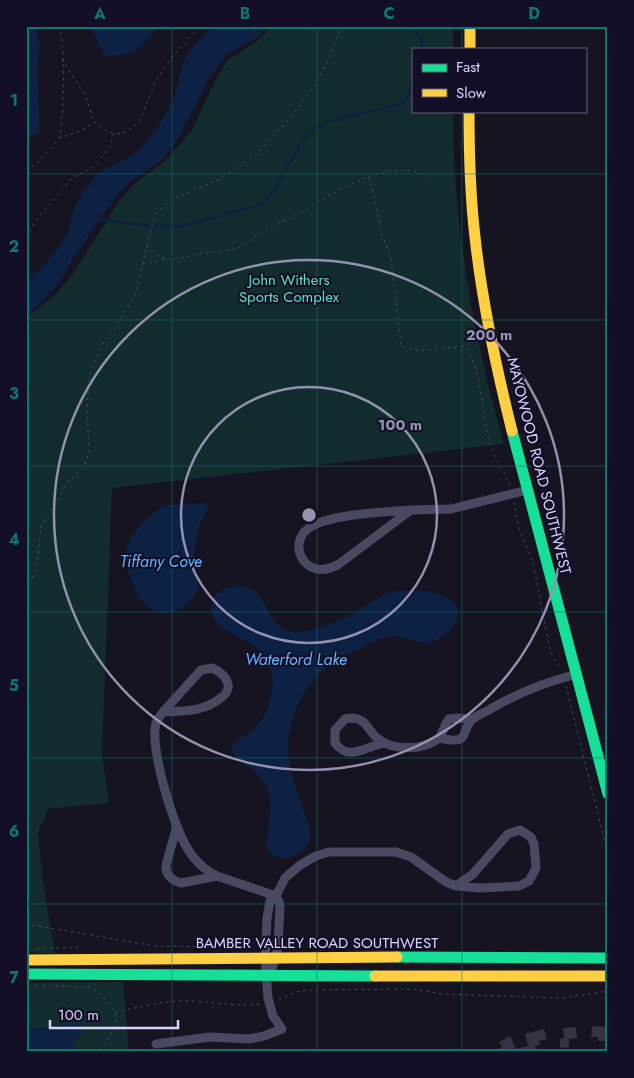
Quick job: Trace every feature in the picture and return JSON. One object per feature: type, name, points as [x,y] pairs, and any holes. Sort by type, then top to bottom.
[{"type":"main road","points":[[470,26],[470,48]]},
{"type":"main road","name":"MAYOWOOD ROAD SOUTHWEST","points":[[470,112],[471,196],[487,315],[528,490],[608,794]]},
{"type":"main road","name":"BAMBER VALLEY ROAD SOUTHWEST","points":[[30,955],[265,958],[608,958]]},
{"type":"main road","points":[[26,974],[608,976]]},
{"type":"street","points":[[411,510],[339,564],[327,570],[322,571],[312,568],[301,556],[299,546],[302,535],[314,525],[344,517],[411,510],[445,510],[528,490]]},
{"type":"street","points":[[163,712],[199,710],[209,706],[228,691],[227,682],[215,670],[204,668],[163,712],[155,726],[158,765],[177,826],[190,853],[201,865],[217,876],[276,896],[280,904],[277,957],[267,976]]},
{"type":"street","points":[[440,738],[449,719],[472,719],[528,689],[576,674]]},
{"type":"street","points":[[385,743],[377,738],[365,723],[355,718],[345,719],[335,730],[335,743],[341,750],[349,754],[358,753],[373,745],[385,743],[418,747],[440,738],[454,740],[465,736],[472,719]]},
{"type":"street","points":[[177,826],[166,865],[170,876],[176,882],[182,883],[217,876]]},
{"type":"street","points":[[156,1044],[199,1038],[241,1040],[264,1036],[282,1028],[273,1016],[269,1003],[265,958],[266,918],[269,904],[286,878],[300,865],[316,856],[337,852],[388,851],[403,853],[419,861],[446,882],[456,886],[480,888],[519,886],[529,881],[536,868],[532,837],[520,830],[508,834],[473,874],[456,886]]},
{"type":"path","points":[[59,26],[62,36],[60,138]]},
{"type":"path","points":[[62,59],[86,97],[94,122],[108,132],[115,134],[126,132],[139,122],[156,81],[170,58],[195,32],[198,26]]},
{"type":"path","points":[[26,590],[37,568],[41,527],[67,483],[84,467],[89,452],[88,386],[94,361],[103,342],[115,329],[134,295],[154,217],[168,201],[220,179],[257,154],[291,117],[316,84],[342,26]]},
{"type":"path","points":[[26,170],[37,163],[60,138],[94,122]]},
{"type":"path","points":[[26,237],[41,214],[72,178],[94,167],[110,147],[115,134]]},
{"type":"path","points":[[146,246],[155,254],[173,260],[201,253],[240,248],[260,233],[333,192],[368,177],[393,172],[413,171],[432,181]]},
{"type":"path","points":[[368,177],[374,195],[382,234],[391,258],[401,346],[416,352],[464,346],[471,354],[488,437],[495,459],[506,474],[513,494],[519,528],[532,562],[549,646],[564,677],[608,855]]},
{"type":"path","points":[[143,264],[166,259]]},
{"type":"path","points":[[26,924],[155,946],[223,948]]},
{"type":"path","points":[[30,955],[82,947]]},
{"type":"path","points":[[34,985],[79,986],[96,990],[109,1003],[115,1012],[114,1024],[111,1033],[98,1052]]},
{"type":"path","points":[[115,1012],[168,1002],[199,1002],[234,1006],[269,1003],[281,1000],[295,992],[310,990],[413,989],[442,994],[562,998],[608,991]]},
{"type":"green space","name":"John Withers Sports Complex","points":[[273,26],[453,26],[453,48],[412,48],[412,112],[453,112],[457,196],[467,279],[483,362],[504,444],[112,488],[102,754],[109,803],[48,809],[38,833],[43,882],[55,954],[26,952],[26,447],[30,386],[26,378],[26,317],[52,298],[73,274],[120,200],[134,184],[164,162],[192,130],[215,81],[227,61],[256,42]]},
{"type":"green space","points":[[123,982],[129,1052],[26,1052],[26,983]]},
{"type":"water","points":[[26,26],[35,26],[40,46],[37,63],[40,133],[30,137],[26,142]]},
{"type":"water","points":[[89,26],[158,26],[147,41],[137,50],[131,53],[105,56]]},
{"type":"water","points":[[214,26],[268,26],[256,38],[227,54],[211,75],[178,139],[163,159],[129,183],[118,194],[70,263],[59,284],[26,317],[26,281],[48,260],[66,236],[72,214],[82,194],[101,172],[136,153],[149,138],[174,99],[187,55]]},
{"type":"water","name":"Tiffany Cove","points":[[207,504],[208,510],[199,525],[194,557],[198,582],[197,591],[192,599],[174,612],[155,612],[138,597],[129,575],[126,548],[132,536],[143,522],[161,507],[166,505]]},
{"type":"water","name":"Waterford Lake","points":[[234,586],[245,587],[254,591],[275,621],[281,628],[289,632],[307,631],[334,622],[353,614],[384,595],[396,591],[425,591],[444,596],[451,600],[458,612],[454,624],[439,638],[427,643],[394,636],[374,641],[329,665],[306,691],[291,723],[288,751],[296,791],[308,822],[310,837],[309,842],[301,852],[286,858],[275,856],[267,848],[270,801],[264,783],[254,771],[236,757],[232,750],[237,741],[258,725],[269,703],[273,680],[268,662],[263,654],[250,643],[226,631],[213,618],[211,608],[213,599],[219,592]]},
{"type":"water","points":[[76,1024],[82,1033],[67,1052],[26,1052],[26,1029]]},
{"type":"building","points":[[592,1026],[608,1027],[608,1041],[598,1041],[598,1037],[591,1037]]},
{"type":"building","points":[[576,1027],[577,1038],[569,1039],[569,1047],[560,1048],[560,1039],[564,1038],[563,1028]]},
{"type":"building","points":[[544,1029],[547,1039],[539,1041],[540,1045],[535,1046],[537,1052],[492,1052],[502,1047],[499,1042],[510,1036],[516,1049],[528,1046],[525,1034]]},
{"type":"waterway","points":[[412,26],[422,40],[423,48]]},
{"type":"waterway","points":[[98,219],[150,226],[181,226],[260,205],[274,191],[299,146],[312,130],[330,121],[400,104],[407,98],[412,81]]},
{"type":"traffic: fast","points":[[512,431],[608,794]]},
{"type":"traffic: fast","points":[[397,957],[608,958]]},
{"type":"traffic: fast","points":[[26,974],[375,976]]},
{"type":"traffic: slow","points":[[470,26],[470,48]]},
{"type":"traffic: slow","points":[[469,112],[473,221],[481,286],[500,383],[512,431]]},
{"type":"traffic: slow","points":[[26,960],[397,957]]},
{"type":"traffic: slow","points":[[375,976],[608,976]]}]
